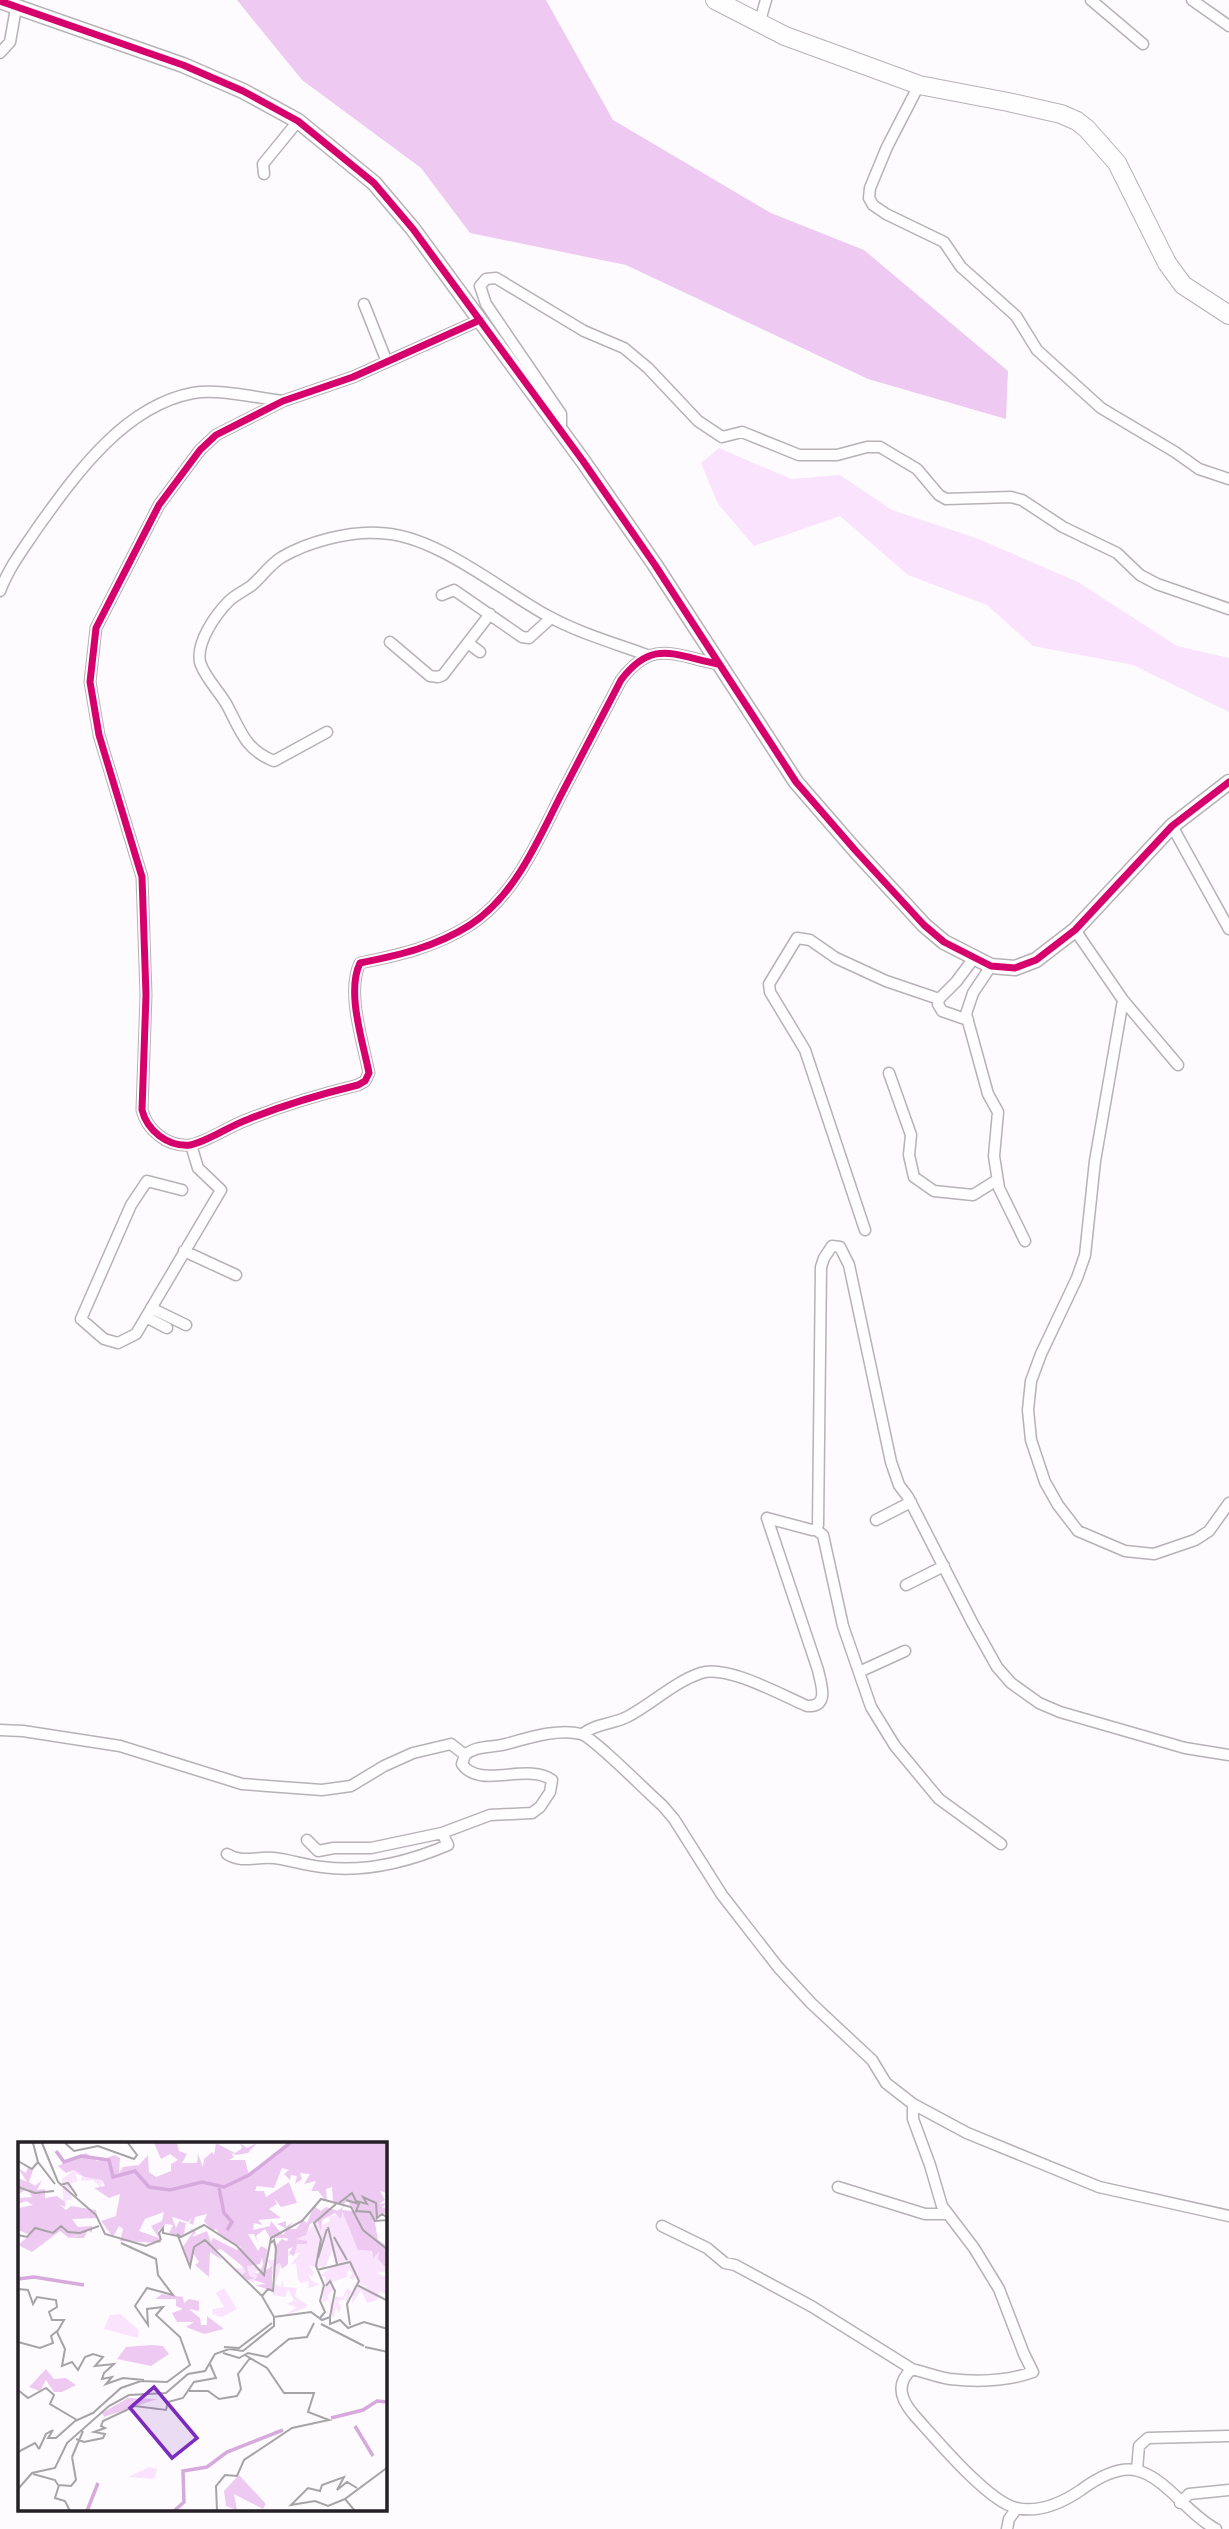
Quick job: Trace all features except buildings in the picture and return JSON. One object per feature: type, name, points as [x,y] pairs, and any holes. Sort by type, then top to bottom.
[{"type":"main road","points":[[715,0],[759,24],[832,55],[919,85],[1061,114],[1087,129],[1117,163],[1167,263],[1184,285],[1229,315]]},
{"type":"street","points":[[759,24],[766,0]]},
{"type":"street","points":[[1091,0],[1143,44]]},
{"type":"street","points":[[1192,0],[1229,26]]},
{"type":"street","points":[[0,1],[213,77],[266,102],[298,121],[353,165],[387,197],[480,320],[643,548],[796,782],[924,925],[944,942],[991,966],[1015,968],[1036,960],[1075,930],[1172,826],[1229,782]]},
{"type":"street","points":[[0,53],[10,42],[16,8]]},
{"type":"street","points":[[919,85],[887,147],[870,188],[869,198],[873,205],[944,242],[961,267],[1016,317],[1037,350],[1101,408],[1199,469],[1229,479]]},
{"type":"street","points":[[264,174],[263,164],[298,121]]},
{"type":"street","points":[[561,432],[561,414],[486,303],[480,286],[486,279],[496,278],[584,331],[624,348],[648,368],[698,421],[722,438],[743,432],[799,455],[837,455],[867,447],[880,447],[917,469],[939,495],[946,499],[1022,500],[1063,527],[1117,554],[1140,575],[1157,584],[1229,609]]},
{"type":"street","points":[[364,304],[387,362]]},
{"type":"street","points":[[480,320],[353,377],[284,401],[216,435],[200,450],[159,505],[100,616],[93,638],[90,682],[99,735],[142,877],[146,995],[142,1110],[145,1124],[162,1138],[176,1144],[191,1145],[249,1119],[365,1081],[369,1073],[354,990],[354,975],[360,963],[431,946],[471,925],[486,913],[527,862],[621,680],[634,663],[647,655],[664,653],[718,664]]},
{"type":"street","points":[[0,591],[10,566],[79,472],[120,431],[140,417],[158,405],[194,393],[284,401]]},
{"type":"street","points":[[327,732],[274,761],[263,757],[239,731],[228,706],[200,663],[200,653],[212,622],[230,600],[252,585],[282,557],[352,534],[389,533],[423,544],[460,562],[551,618],[647,655]]},
{"type":"street","points":[[442,595],[454,590],[522,637],[529,638],[551,618]]},
{"type":"street","points":[[390,642],[430,676],[438,677],[443,675],[490,614]]},
{"type":"street","points":[[468,643],[480,652]]},
{"type":"street","points":[[1172,826],[1229,929]]},
{"type":"street","points":[[1075,930],[1123,1000],[1178,1065]]},
{"type":"street","points":[[865,1230],[805,1050],[770,992],[769,984],[797,938],[802,937],[836,958],[886,981],[939,999]]},
{"type":"street","points":[[968,1020],[942,1011],[938,1004],[939,999],[974,958]]},
{"type":"street","points":[[991,966],[973,993],[967,1014],[988,1094],[998,1112],[994,1156],[999,1188],[1025,1241]]},
{"type":"street","points":[[1123,1000],[1095,1161],[1085,1255],[1031,1381],[1028,1410],[1031,1440],[1045,1482],[1078,1531],[1125,1551],[1154,1554],[1195,1540],[1209,1531],[1229,1503]]},
{"type":"street","points":[[889,1073],[911,1135],[909,1155],[914,1177],[919,1182],[934,1191],[973,1195],[997,1180]]},
{"type":"street","points":[[183,1190],[147,1181],[131,1205],[81,1319],[104,1339],[118,1343],[136,1334],[221,1190],[198,1168],[191,1145]]},
{"type":"street","points":[[816,1530],[819,1519],[821,1267],[832,1246],[840,1247],[849,1265],[891,1462],[899,1485],[911,1502],[997,1667],[1025,1694],[1060,1712],[1185,1748],[1229,1755]]},
{"type":"street","points":[[184,1251],[236,1275]]},
{"type":"street","points":[[148,1312],[186,1325]]},
{"type":"street","points":[[148,1312],[167,1328]]},
{"type":"street","points":[[876,1520],[911,1502]]},
{"type":"street","points":[[583,1734],[589,1729],[626,1717],[688,1679],[711,1671],[743,1679],[807,1706],[815,1707],[821,1703],[823,1696],[818,1670],[766,1518],[816,1530],[823,1535],[843,1626],[871,1707],[895,1746],[939,1800],[1001,1844]]},
{"type":"street","points":[[906,1585],[944,1566]]},
{"type":"street","points":[[859,1672],[905,1651]]},
{"type":"street","points":[[0,1730],[120,1746],[242,1784],[278,1788],[322,1790],[351,1786],[384,1766],[413,1753],[452,1744],[465,1755]]},
{"type":"street","points":[[307,1840],[318,1851],[371,1848],[442,1833],[490,1815],[532,1813],[551,1792],[552,1780],[544,1774],[486,1776],[466,1770],[462,1764],[465,1755],[472,1749],[530,1737],[561,1733],[583,1734],[662,1805],[674,1819],[722,1895],[778,1967],[811,2003],[872,2060],[886,2083],[914,2104],[967,2133],[1099,2187],[1229,2216]]},
{"type":"street","points":[[227,1854],[243,1861],[271,1858],[317,1867],[369,1868],[422,1856],[447,1844],[442,1833]]},
{"type":"street","points":[[662,2226],[707,2248],[725,2263],[734,2265],[811,2306],[912,2369],[948,2379],[1003,2379],[1033,2372],[999,2289],[974,2248],[947,2214],[912,2119],[914,2104]]},
{"type":"street","points":[[838,2187],[925,2214],[947,2214]]},
{"type":"street","points":[[912,2369],[902,2381],[900,2394],[905,2405],[944,2448],[1003,2502],[1017,2508],[1053,2505],[1107,2474],[1124,2469],[1137,2470],[1157,2480],[1205,2524],[1216,2529]]},
{"type":"street","points":[[1137,2470],[1139,2446],[1148,2438],[1229,2436]]},
{"type":"street","points":[[1180,2502],[1189,2494],[1229,2490]]},
{"type":"street","points":[[1007,2529],[1009,2519],[1017,2508]]},
{"type":"shaded area","points":[[237,0],[546,0],[613,120],[771,213],[864,250],[1008,371],[1006,419],[868,379],[626,265],[470,233],[421,168],[302,80]]},
{"type":"shaded area","points":[[719,448],[791,479],[840,475],[892,510],[976,538],[1078,582],[1177,646],[1229,658],[1229,712],[1133,665],[1033,646],[987,605],[908,575],[840,516],[754,546],[718,504],[701,463]]},
{"type":"cycle path","points":[[0,1],[183,65],[243,91],[298,121],[374,183],[413,229],[583,461],[655,565],[796,782],[924,925],[944,942],[991,966],[1015,968],[1036,960],[1075,930],[1172,826],[1229,782]]},
{"type":"cycle path","points":[[480,320],[353,377],[283,401],[216,435],[200,450],[159,505],[96,628],[90,682],[99,735],[142,877],[146,995],[142,1110],[148,1124],[166,1140],[190,1145],[262,1114],[365,1081],[369,1073],[355,1002],[356,975],[360,963],[403,953],[444,939],[470,925],[500,899],[524,866],[621,680],[632,667],[643,659],[664,653],[718,664]]}]
